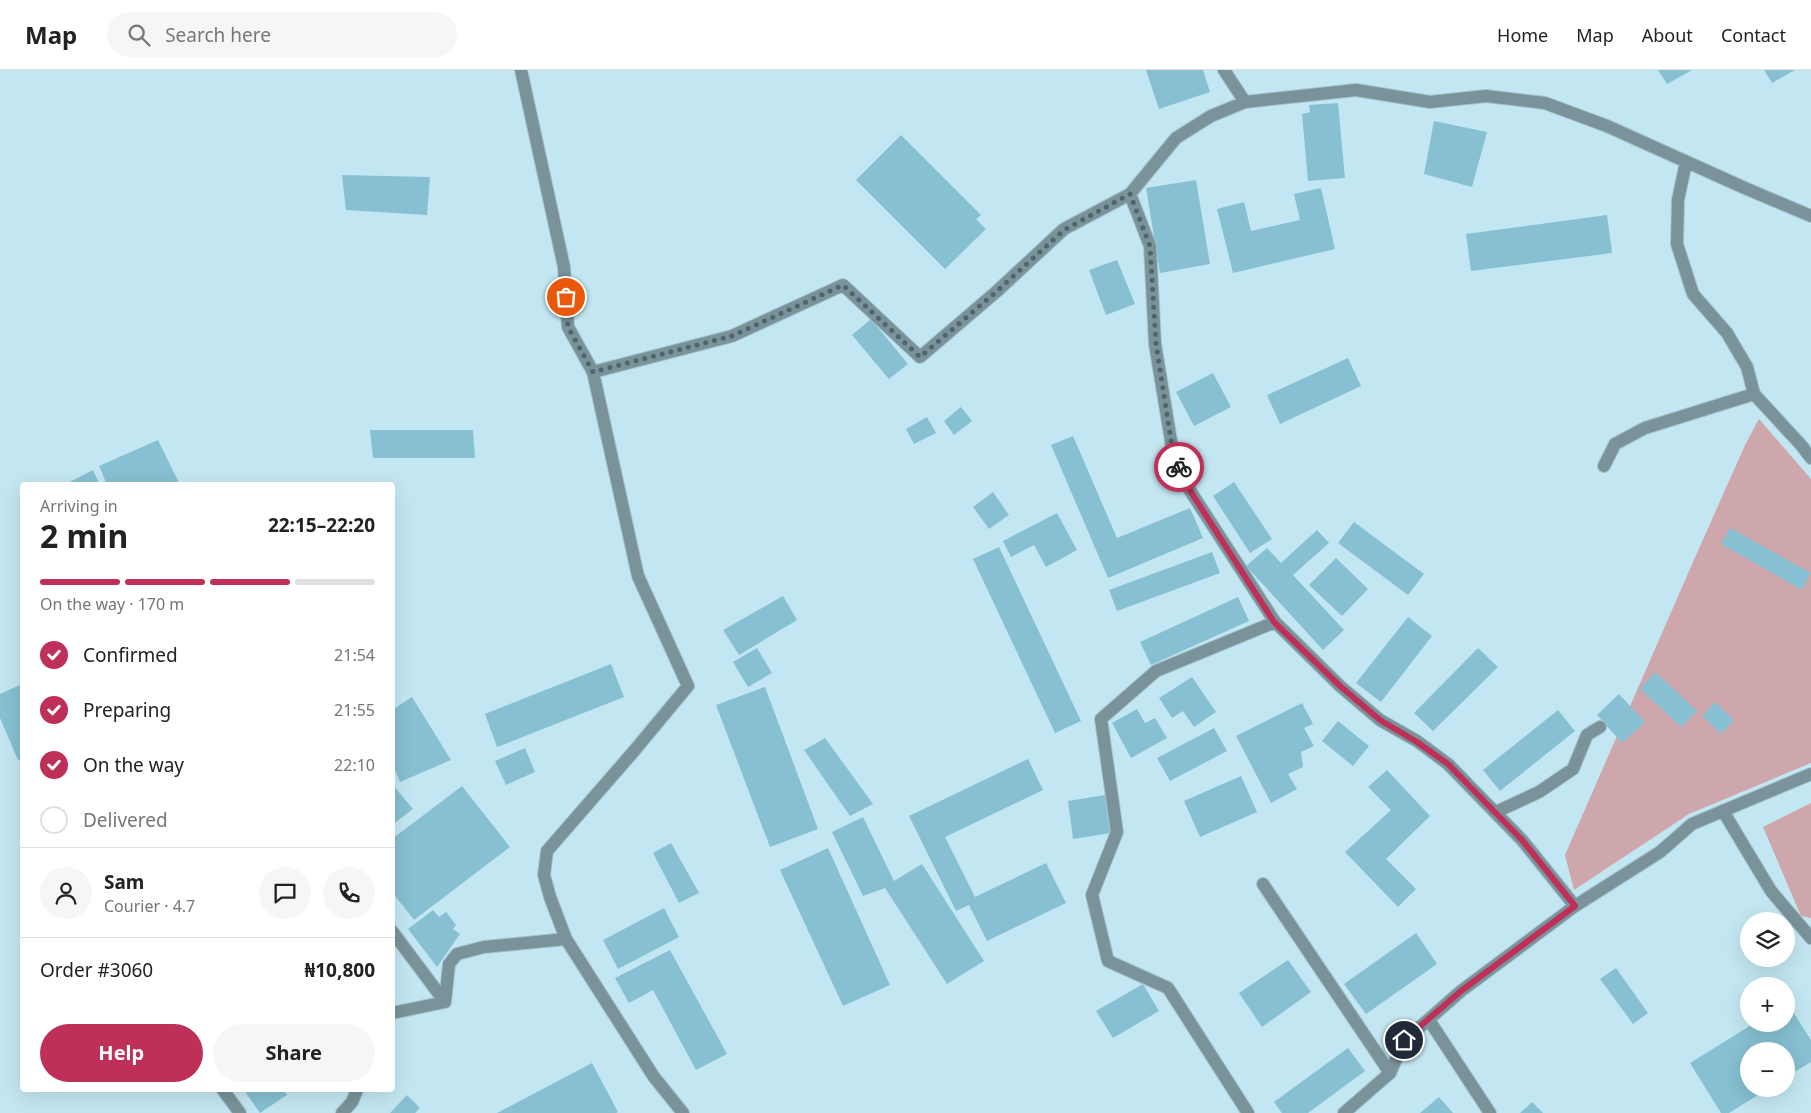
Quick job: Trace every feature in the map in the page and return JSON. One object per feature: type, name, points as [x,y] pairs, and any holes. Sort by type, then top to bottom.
[{"type":"street","points":[[521,70],[564,267],[568,327],[593,372],[638,576],[688,686],[547,851],[544,875],[566,939],[654,1077],[683,1113]]},
{"type":"street","points":[[1224,70],[1245,102]]},
{"type":"street","points":[[593,372],[732,336],[843,285],[920,357],[996,292],[1064,230],[1130,194],[1176,138],[1211,116],[1245,102],[1356,90],[1430,102],[1486,96],[1545,103],[1607,126],[1811,216]]},
{"type":"street","points":[[1686,162],[1678,200],[1677,244],[1693,294],[1727,333],[1746,367],[1754,394],[1802,444],[1811,458]]},
{"type":"street","points":[[1130,194],[1150,246],[1156,344],[1173,453],[1189,489],[1274,622],[1340,686],[1380,720],[1417,742],[1448,764],[1522,840],[1575,906]]},
{"type":"street","points":[[1604,466],[1615,444],[1645,428],[1754,394]]},
{"type":"street","points":[[1248,1113],[1168,988],[1108,961],[1092,895],[1117,832],[1101,719],[1156,671],[1274,622]]},
{"type":"street","points":[[1496,812],[1540,792],[1573,769],[1587,735],[1600,727]]},
{"type":"street","points":[[1344,1113],[1390,1073],[1404,1040],[1461,991],[1575,906],[1660,852],[1692,824],[1811,774]]},
{"type":"street","points":[[1723,811],[1771,891],[1811,938]]},
{"type":"street","points":[[1264,884],[1390,1073]]},
{"type":"street","points":[[395,935],[445,1002]]},
{"type":"street","points":[[445,1002],[450,964],[457,954],[484,947],[566,939]]},
{"type":"street","points":[[395,1012],[445,1002]]},
{"type":"street","points":[[1429,1020],[1490,1113]]},
{"type":"street","points":[[224,1092],[240,1113]]},
{"type":"street","points":[[342,1113],[352,1102],[356,1092]]},
{"type":"shaded area","points":[[1759,419],[1811,479],[1811,763],[1689,814],[1574,890],[1565,855],[1745,445]]},
{"type":"shaded area","points":[[1811,803],[1811,918],[1801,916],[1763,827]]},
{"type":"building","points":[[1146,70],[1203,70],[1210,92],[1159,109]]},
{"type":"building","points":[[1658,70],[1692,70],[1667,84]]},
{"type":"building","points":[[1764,70],[1795,70],[1772,83]]},
{"type":"building","points":[[1338,103],[1345,178],[1308,181],[1302,114],[1310,112],[1309,105]]},
{"type":"building","points":[[1434,121],[1487,132],[1472,187],[1424,174]]},
{"type":"building","points":[[901,135],[981,215],[976,219],[986,229],[945,269],[856,180]]},
{"type":"building","points":[[342,175],[430,177],[427,215],[346,210]]},
{"type":"building","points":[[1196,180],[1210,264],[1160,273],[1146,188]]},
{"type":"building","points":[[1321,188],[1335,249],[1233,273],[1217,209],[1244,202],[1251,231],[1300,220],[1294,194]]},
{"type":"building","points":[[1607,215],[1612,253],[1471,271],[1466,234]]},
{"type":"building","points":[[1117,260],[1135,304],[1106,315],[1089,270]]},
{"type":"building","points":[[871,319],[908,364],[889,379],[852,335]]},
{"type":"building","points":[[1348,358],[1361,386],[1280,424],[1267,395]]},
{"type":"building","points":[[1213,373],[1231,407],[1194,426],[1176,392]]},
{"type":"building","points":[[961,407],[972,421],[954,435],[944,421]]},
{"type":"building","points":[[927,417],[936,433],[914,444],[906,429]]},
{"type":"building","points":[[370,430],[473,430],[475,458],[373,458]]},
{"type":"building","points":[[1073,436],[1117,538],[1190,508],[1203,538],[1108,578],[1051,445]]},
{"type":"building","points":[[158,440],[179,482],[106,482],[99,466]]},
{"type":"building","points":[[93,470],[99,482],[70,482]]},
{"type":"building","points":[[1234,482],[1272,539],[1250,553],[1213,496]]},
{"type":"building","points":[[993,492],[1009,515],[989,529],[973,507]]},
{"type":"building","points":[[1057,513],[1077,550],[1046,567],[1034,545],[1011,557],[1003,541]]},
{"type":"building","points":[[1354,522],[1424,574],[1408,595],[1338,543]]},
{"type":"building","points":[[1730,528],[1811,573],[1802,590],[1721,544]]},
{"type":"building","points":[[1317,530],[1329,543],[1293,575],[1344,630],[1323,650],[1246,566],[1267,548],[1281,563]]},
{"type":"building","points":[[999,547],[1081,721],[1055,733],[973,559]]},
{"type":"building","points":[[1212,552],[1220,573],[1117,611],[1109,590]]},
{"type":"building","points":[[1336,558],[1368,589],[1342,616],[1309,585]]},
{"type":"building","points":[[783,596],[797,620],[739,655],[723,630]]},
{"type":"building","points":[[1238,597],[1249,621],[1151,665],[1140,642]]},
{"type":"building","points":[[1408,617],[1432,636],[1381,702],[1356,683]]},
{"type":"building","points":[[757,648],[772,673],[748,687],[733,662]]},
{"type":"building","points":[[1478,648],[1498,667],[1433,731],[1414,713]]},
{"type":"building","points":[[611,664],[624,697],[497,747],[485,714]]},
{"type":"building","points":[[1655,672],[1697,711],[1681,727],[1640,689]]},
{"type":"building","points":[[1192,677],[1216,712],[1194,727],[1183,711],[1172,718],[1159,698]]},
{"type":"building","points":[[20,685],[20,760],[18,760],[0,718],[0,694]]},
{"type":"building","points":[[765,687],[818,829],[770,847],[716,705]]},
{"type":"building","points":[[1619,694],[1645,722],[1622,743],[1597,715]]},
{"type":"building","points":[[412,697],[451,760],[400,782],[395,770],[395,708]]},
{"type":"building","points":[[1715,702],[1734,720],[1721,734],[1702,716]]},
{"type":"building","points":[[1302,703],[1313,724],[1304,728],[1314,746],[1301,752],[1303,767],[1288,774],[1297,789],[1271,803],[1236,736]]},
{"type":"building","points":[[1137,709],[1145,723],[1155,718],[1167,738],[1131,758],[1112,723]]},
{"type":"building","points":[[1558,710],[1575,731],[1500,791],[1483,770]]},
{"type":"building","points":[[1338,721],[1369,746],[1353,766],[1322,741]]},
{"type":"building","points":[[1214,728],[1227,751],[1170,781],[1157,758]]},
{"type":"building","points":[[825,738],[873,804],[850,816],[804,750]]},
{"type":"building","points":[[525,748],[535,772],[506,785],[495,761]]},
{"type":"building","points":[[1028,759],[1043,790],[945,837],[975,897],[1046,863],[1066,903],[987,941],[969,905],[956,911],[909,816]]},
{"type":"building","points":[[1387,770],[1430,816],[1386,859],[1416,889],[1398,907],[1345,852],[1391,810],[1368,787]]},
{"type":"building","points":[[1241,776],[1257,812],[1200,837],[1184,801]]},
{"type":"building","points":[[462,786],[510,847],[414,920],[395,896],[395,837]]},
{"type":"building","points":[[395,788],[413,809],[395,823]]},
{"type":"building","points":[[1105,795],[1111,833],[1073,839],[1068,801]]},
{"type":"building","points":[[863,817],[894,881],[922,864],[984,961],[947,984],[885,888],[863,896],[832,832]]},
{"type":"building","points":[[671,843],[699,893],[679,903],[653,853]]},
{"type":"building","points":[[828,848],[890,985],[843,1006],[780,870]]},
{"type":"building","points":[[664,908],[679,937],[618,969],[603,940]]},
{"type":"building","points":[[433,910],[439,917],[446,912],[456,925],[453,929],[460,934],[437,967],[408,929]]},
{"type":"building","points":[[1416,933],[1437,964],[1366,1014],[1344,984]]},
{"type":"building","points":[[670,950],[727,1054],[696,1070],[653,990],[629,1003],[615,978]]},
{"type":"building","points":[[1288,960],[1311,992],[1262,1027],[1239,993]]},
{"type":"building","points":[[1616,968],[1648,1013],[1633,1024],[1600,979]]},
{"type":"building","points":[[1143,984],[1159,1011],[1113,1038],[1096,1011]]},
{"type":"building","points":[[1795,1015],[1811,1040],[1811,1062],[1795,1072],[1795,1042],[1740,1042],[1740,1097],[1755,1097],[1729,1113],[1721,1113],[1690,1063],[1740,1032],[1795,1032]]},
{"type":"building","points":[[1348,1048],[1365,1071],[1308,1113],[1282,1113],[1274,1102]]},
{"type":"building","points":[[592,1063],[618,1112],[497,1113]]},
{"type":"building","points":[[245,1092],[285,1092],[287,1095],[260,1113]]},
{"type":"building","points":[[407,1095],[420,1108],[415,1113],[390,1113]]},
{"type":"building","points":[[1439,1097],[1453,1113],[1420,1113]]},
{"type":"building","points":[[1532,1102],[1543,1113],[1520,1113]]},
{"type":"way so far","points":[[566,297],[568,327],[593,372],[732,336],[843,285],[920,357],[996,292],[1064,230],[1130,194],[1150,246],[1156,344],[1173,453],[1179,467]]},
{"type":"route","points":[[1179,467],[1189,489],[1274,622],[1340,686],[1380,720],[1417,742],[1448,764],[1522,840],[1575,906],[1461,991],[1404,1040]]}]
